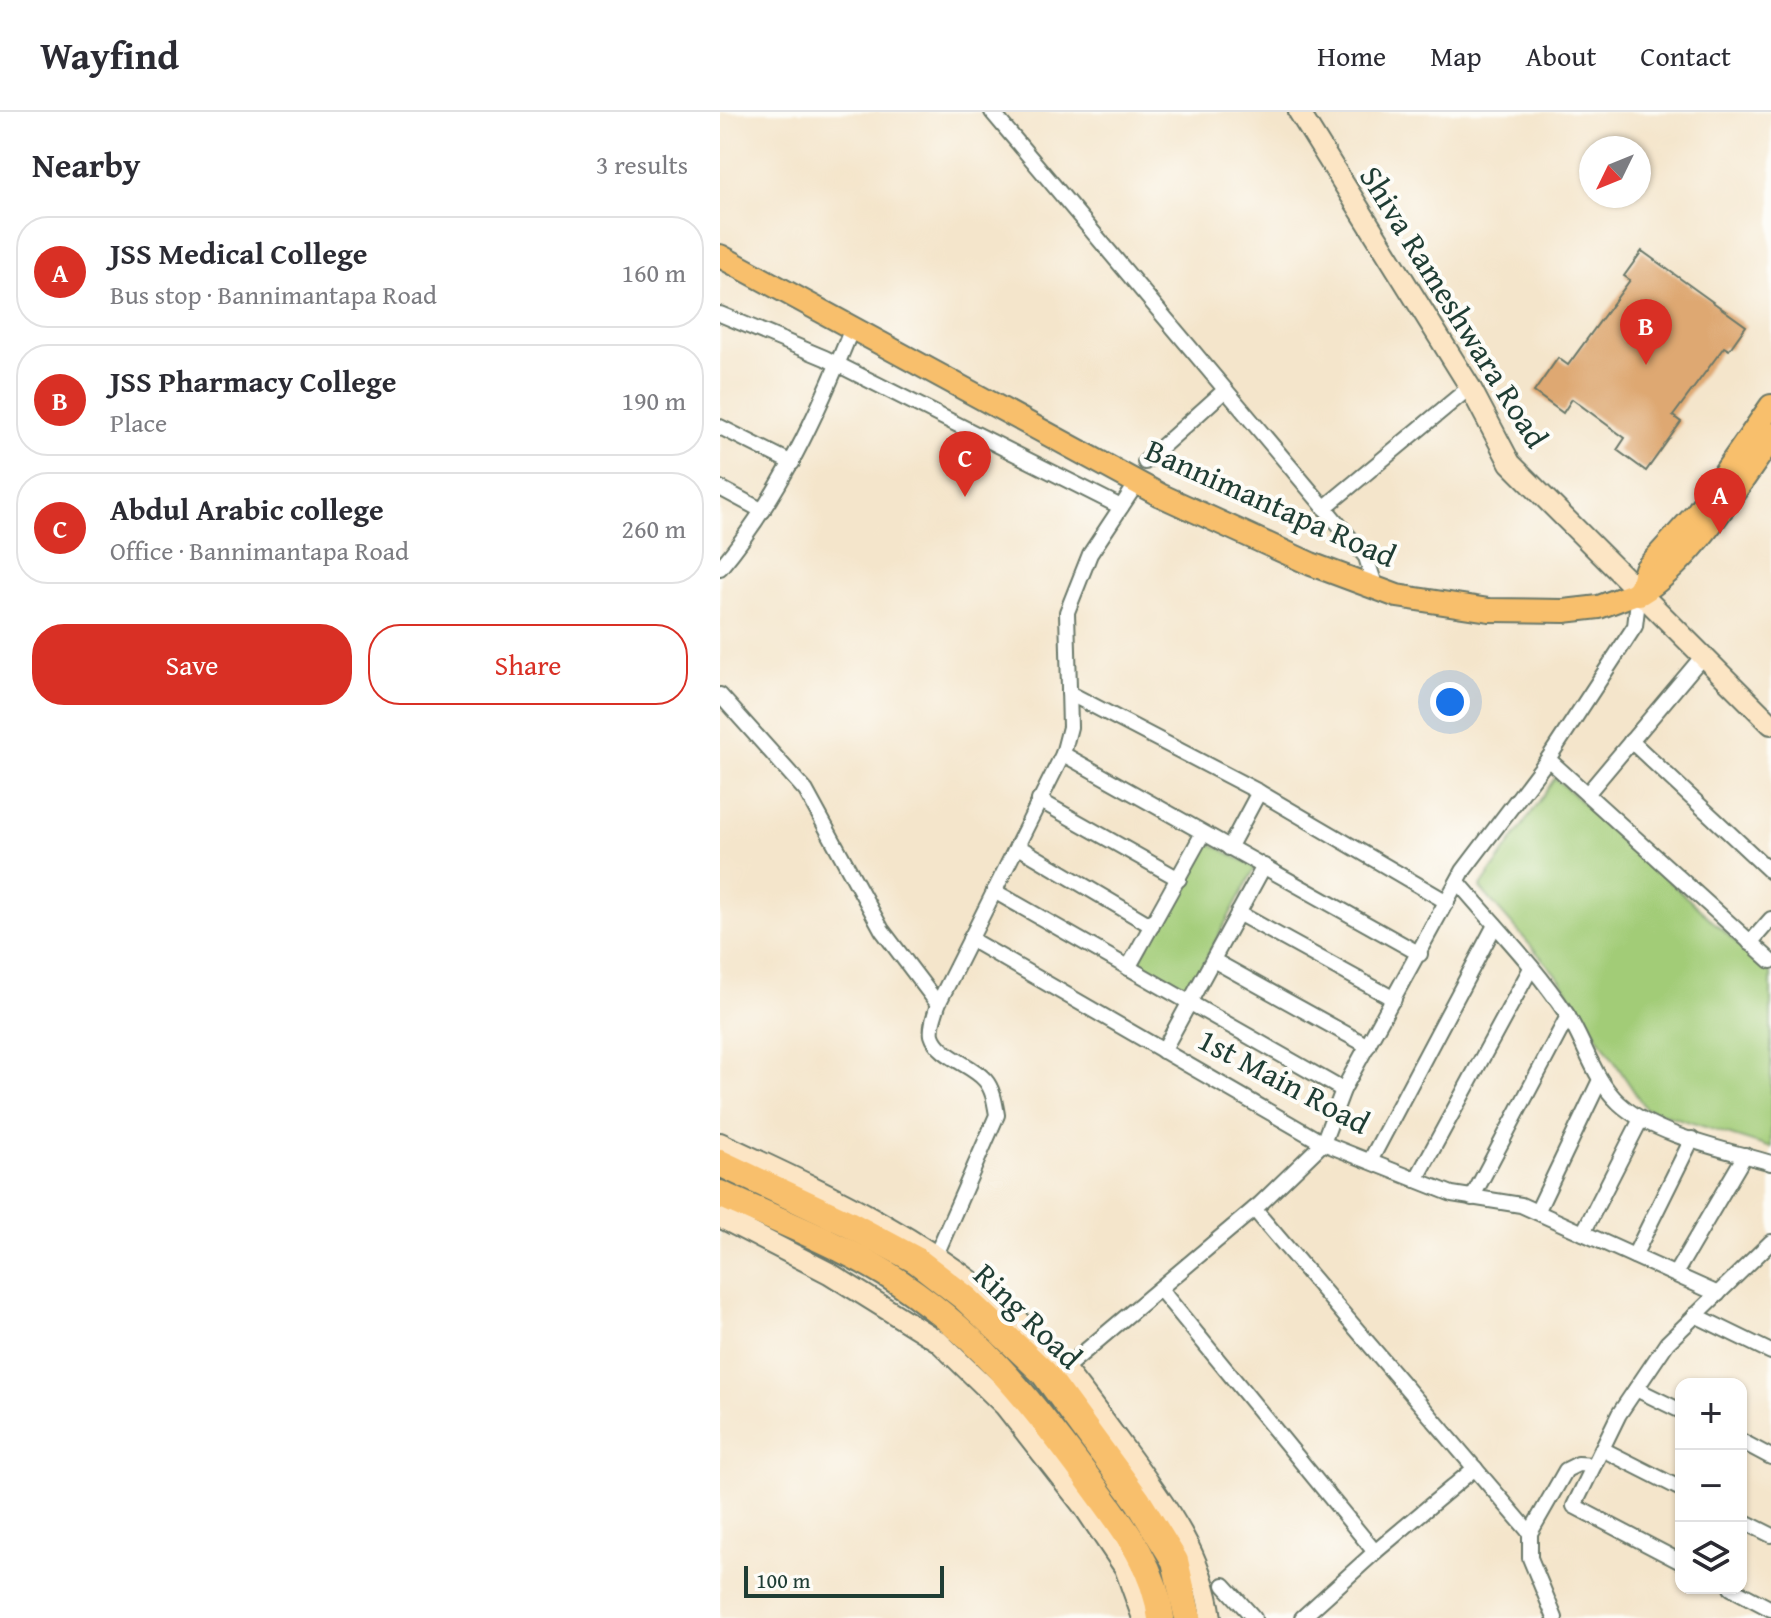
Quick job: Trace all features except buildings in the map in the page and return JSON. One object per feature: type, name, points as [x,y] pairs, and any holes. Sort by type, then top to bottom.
[{"type":"highway","name":"Bannimantapa Road","points":[[1639,592],[1658,581],[1692,544],[1771,436]]},
{"type":"highway","name":"Ring Road","points":[[720,1163],[847,1223],[916,1260],[1057,1374],[1175,1561],[1188,1618]]},
{"type":"highway","name":"Ring Road","points":[[720,1194],[883,1272],[932,1307],[1009,1376],[1042,1416],[1105,1518],[1131,1537],[1158,1590],[1161,1618]]},
{"type":"main road","name":"Bannimantapa Road","points":[[720,256],[852,328],[1141,472],[1311,564],[1397,596],[1489,610],[1564,611],[1599,607],[1639,592]]},
{"type":"main road","points":[[1639,592],[1646,569],[1696,514],[1771,406]]},
{"type":"street","points":[[992,112],[1366,557],[1376,588]]},
{"type":"street","name":"Shiva Rameshwara Road","points":[[1299,112],[1470,387],[1510,463],[1639,592]]},
{"type":"street","points":[[720,314],[837,365],[1121,507]]},
{"type":"street","points":[[723,559],[763,511],[792,463],[852,328]]},
{"type":"street","points":[[1324,508],[1470,387]]},
{"type":"street","points":[[936,1255],[997,1115],[992,1091],[984,1079],[943,1049],[931,1031],[938,1004],[1063,754],[1070,727],[1067,612],[1090,554],[1141,472],[1224,391]]},
{"type":"street","points":[[720,427],[792,463]]},
{"type":"street","points":[[720,488],[763,511]]},
{"type":"street","points":[[1639,592],[1771,724]]},
{"type":"street","points":[[1057,1374],[1254,1209],[1323,1143],[1343,1090],[1458,882],[1548,759],[1635,626],[1639,592]]},
{"type":"street","points":[[1587,794],[1702,657]]},
{"type":"street","points":[[1069,693],[1259,792],[1447,902]]},
{"type":"street","points":[[720,695],[806,791],[882,930],[938,1004]]},
{"type":"street","points":[[1631,741],[1771,872]]},
{"type":"street","points":[[1063,754],[1420,954]]},
{"type":"street","points":[[1548,759],[1771,961]]},
{"type":"street","points":[[1229,848],[1259,792]]},
{"type":"street","points":[[1039,800],[1179,879]]},
{"type":"street","points":[[1128,968],[1203,833]]},
{"type":"street","points":[[1017,846],[1152,926]]},
{"type":"street","points":[[1163,1051],[1264,866]]},
{"type":"street","points":[[1458,882],[1568,1016],[1600,1080],[1617,1102],[1641,1119],[1692,1139],[1771,1163]]},
{"type":"street","points":[[994,891],[1343,1090]]},
{"type":"street","points":[[1238,913],[1394,999]]},
{"type":"street","points":[[1750,943],[1771,919]]},
{"type":"street","points":[[1370,1161],[1495,925]]},
{"type":"street","name":"1st Main Road","points":[[970,939],[1323,1143],[1452,1194],[1521,1205],[1718,1294]]},
{"type":"street","points":[[1213,960],[1368,1046]]},
{"type":"street","points":[[1416,1180],[1531,968]]},
{"type":"street","points":[[1472,1198],[1568,1016]]},
{"type":"street","points":[[1537,1212],[1600,1080]]},
{"type":"street","points":[[1583,1233],[1641,1119]]},
{"type":"street","points":[[1634,1256],[1692,1139]]},
{"type":"street","points":[[720,1143],[873,1217],[967,1276],[1017,1319],[1057,1374],[1152,1487],[1193,1551],[1205,1583],[1211,1618]]},
{"type":"street","points":[[1675,1274],[1745,1155]]},
{"type":"street","points":[[1254,1209],[1530,1533]]},
{"type":"street","points":[[720,1217],[829,1273],[938,1341],[1005,1406],[1105,1518],[1143,1618]]},
{"type":"street","points":[[1675,1559],[1574,1506],[1619,1414],[1667,1343],[1771,1242]]},
{"type":"street","points":[[1160,1289],[1375,1552]]},
{"type":"street","points":[[1695,1315],[1771,1352]]},
{"type":"street","points":[[1636,1389],[1675,1408]]},
{"type":"street","points":[[1747,1444],[1771,1457]]},
{"type":"street","points":[[1602,1449],[1675,1486]]},
{"type":"street","points":[[1555,1618],[1530,1558],[1530,1533],[1566,1470],[1578,1464],[1594,1465]]},
{"type":"street","points":[[1302,1618],[1475,1468]]},
{"type":"street","points":[[1745,1522],[1771,1535]]},
{"type":"street","points":[[1224,1585],[1254,1618]]},
{"type":"street","points":[[1742,1594],[1771,1609]]},
{"type":"green space","points":[[1555,778],[1771,974],[1771,1148],[1645,1108],[1560,979],[1480,888]]},
{"type":"green space","points":[[1205,840],[1255,868],[1187,994],[1136,966]]},
{"type":"place","name":"JSS Pharmacy College","points":[[1646,365]]},
{"type":"place","name":"Abdul Arabic college","points":[[965,497]]},
{"type":"place","name":"JSS Medical College","points":[[1720,534]]}]
